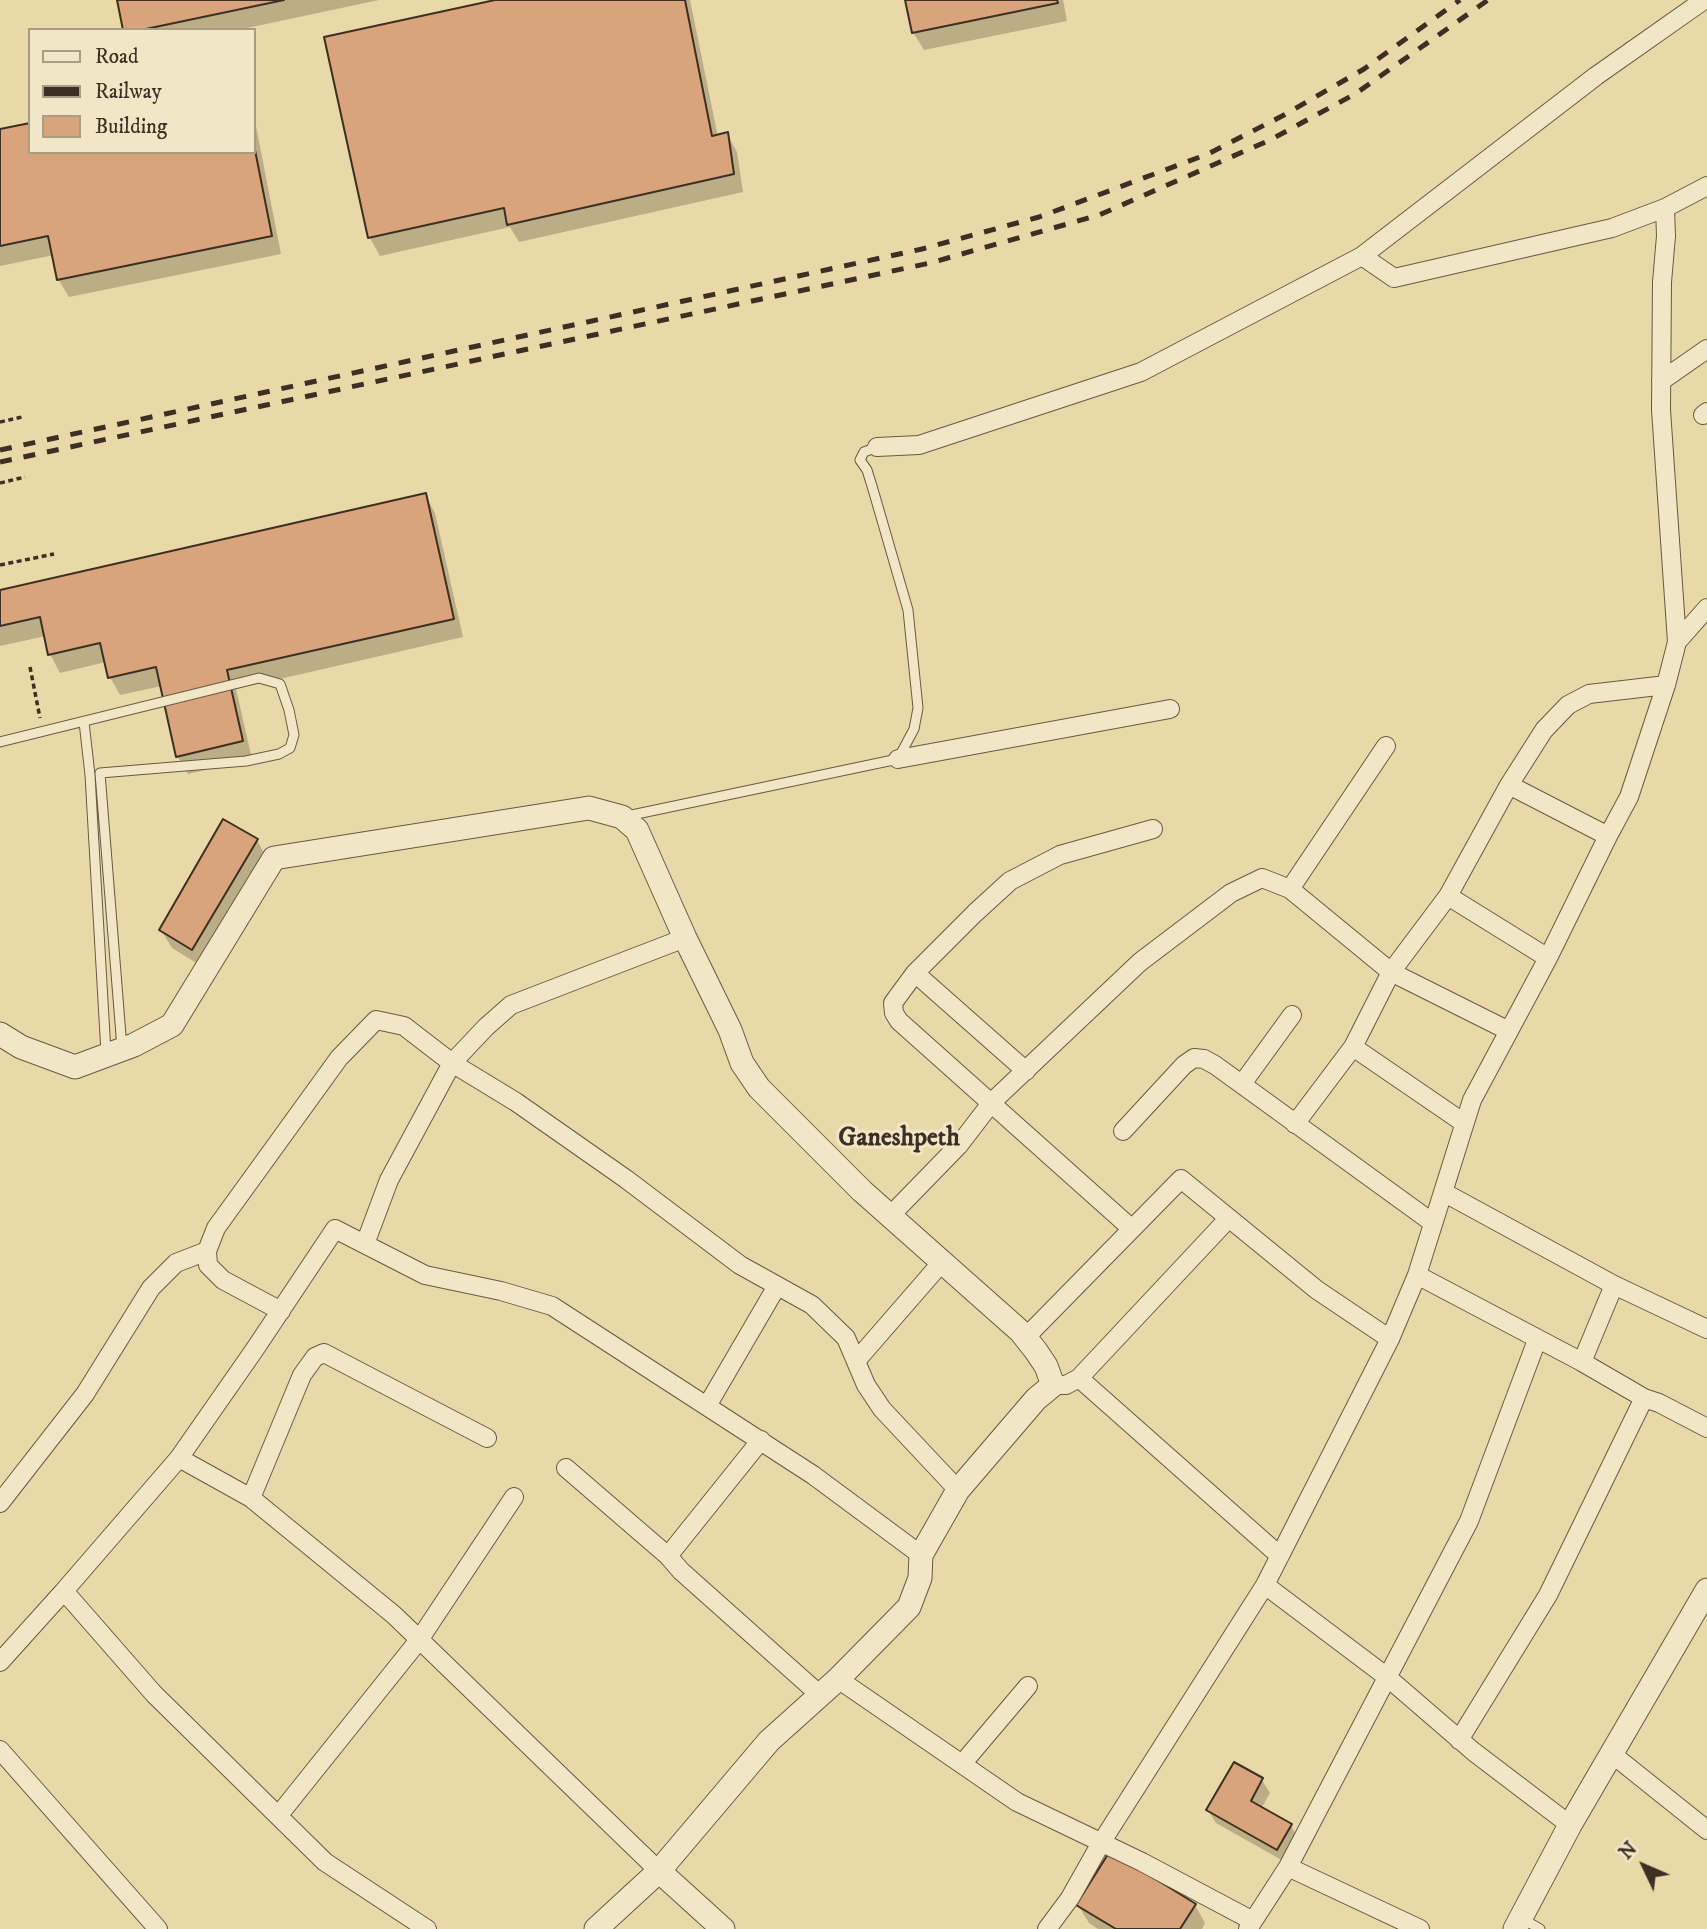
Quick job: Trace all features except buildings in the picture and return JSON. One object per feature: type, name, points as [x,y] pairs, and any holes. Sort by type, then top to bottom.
[{"type":"street","points":[[877,447],[919,445],[1141,372],[1362,256],[1596,76],[1704,0]]},
{"type":"street","points":[[1362,256],[1394,278],[1612,228],[1665,208],[1707,186]]},
{"type":"street","points":[[1047,1929],[1070,1898],[1101,1843],[1265,1585],[1280,1556],[1390,1339],[1417,1275],[1472,1100],[1548,958],[1629,797],[1666,685],[1677,642],[1661,410],[1665,208]]},
{"type":"street","points":[[1661,381],[1707,349]]},
{"type":"street","points":[[1677,642],[1707,608]]},
{"type":"street","points":[[1295,1124],[1353,1047],[1391,972],[1448,896],[1509,785],[1545,730],[1568,705],[1589,694],[1666,685]]},
{"type":"street","points":[[898,759],[1170,709]]},
{"type":"street","points":[[1290,889],[1386,746]]},
{"type":"street","points":[[1509,785],[1608,836]]},
{"type":"street","points":[[0,1034],[21,1047],[75,1067],[134,1045],[172,1026],[274,858],[589,808],[622,817],[637,830],[730,1030],[742,1063],[759,1088],[890,1216],[1026,1337],[1046,1366],[1053,1385]]},
{"type":"street","points":[[1132,1229],[910,1030],[894,1013],[893,1003],[915,973],[1010,881],[1060,855],[1153,828]]},
{"type":"street","points":[[890,1216],[959,1145],[992,1102],[1140,962],[1231,894],[1262,878],[1290,889],[1391,972],[1509,1031]]},
{"type":"street","points":[[1448,896],[1548,958]]},
{"type":"street","points":[[365,1244],[388,1180],[452,1063],[486,1027],[512,1005],[685,938]]},
{"type":"street","points":[[915,973],[1026,1071]]},
{"type":"street","points":[[1242,1084],[1292,1015]]},
{"type":"street","points":[[281,1311],[223,1280],[208,1265],[207,1251],[216,1228],[339,1058],[376,1020],[404,1026],[452,1063],[516,1102],[626,1179],[740,1265],[812,1305],[846,1338],[866,1385],[882,1409],[958,1490]]},
{"type":"street","points":[[1353,1047],[1464,1123]]},
{"type":"street","points":[[1123,1130],[1184,1065],[1195,1058],[1204,1059],[1433,1223]]},
{"type":"street","points":[[1026,1337],[1181,1178],[1317,1290],[1390,1339]]},
{"type":"street","points":[[1443,1192],[1614,1285],[1707,1329]]},
{"type":"street","points":[[596,1929],[659,1871],[769,1741],[838,1679],[909,1607],[920,1578],[921,1555],[958,1490],[1036,1399],[1053,1385],[1066,1385],[1079,1378],[1229,1218]]},
{"type":"street","points":[[0,1662],[179,1458],[335,1229],[425,1275],[552,1306],[813,1475],[921,1555]]},
{"type":"street","points":[[0,1503],[85,1394],[156,1281],[176,1263],[207,1251]]},
{"type":"street","points":[[856,1361],[942,1262]]},
{"type":"street","points":[[1417,1275],[1583,1362],[1644,1398],[1707,1428]]},
{"type":"street","points":[[1583,1362],[1614,1285]]},
{"type":"street","points":[[707,1406],[777,1286]]},
{"type":"street","points":[[838,1679],[1017,1802],[1101,1843],[1250,1925],[1288,1867],[1469,1521],[1537,1340]]},
{"type":"street","points":[[251,1498],[302,1375],[314,1357],[324,1353],[487,1438]]},
{"type":"street","points":[[1079,1378],[1280,1556]]},
{"type":"street","points":[[1459,1740],[1548,1595],[1644,1398]]},
{"type":"street","points":[[668,1556],[761,1440]]},
{"type":"street","points":[[179,1458],[251,1498],[394,1615],[659,1871],[723,1929]]},
{"type":"street","points":[[566,1468],[668,1556],[681,1571],[820,1695]]},
{"type":"street","points":[[278,1816],[419,1640],[514,1497]]},
{"type":"street","points":[[1265,1585],[1387,1677],[1459,1740],[1570,1825]]},
{"type":"street","points":[[64,1591],[154,1694],[325,1862],[427,1929]]},
{"type":"street","points":[[1525,1925],[1570,1825],[1612,1754],[1700,1618],[1707,1591]]},
{"type":"street","points":[[962,1764],[1028,1686]]},
{"type":"street","points":[[0,1750],[158,1929]]},
{"type":"street","points":[[1612,1754],[1707,1830]]},
{"type":"street","points":[[1288,1867],[1420,1929]]},
{"type":"lane","points":[[622,817],[898,759],[914,729],[918,708],[908,610],[867,470],[860,460],[864,452],[877,447]]},
{"type":"lane","points":[[0,742],[259,678],[280,684],[294,735],[290,748],[279,754],[246,761],[100,773],[114,1051]]},
{"type":"lane","points":[[84,722],[114,1051]]},
{"type":"path","points":[[0,422],[22,416]]},
{"type":"path","points":[[0,483],[25,477]]},
{"type":"path","points":[[0,565],[54,554]]},
{"type":"path","points":[[30,667],[40,718]]},
{"type":"railway","points":[[0,450],[922,249],[1039,217],[1208,154],[1284,115],[1364,69],[1460,0]]},
{"type":"railway","points":[[0,462],[930,263],[1099,215],[1270,140],[1355,94],[1488,0]]},
{"type":"district","name":"Ganeshpeth","points":[[899,1140]]}]
